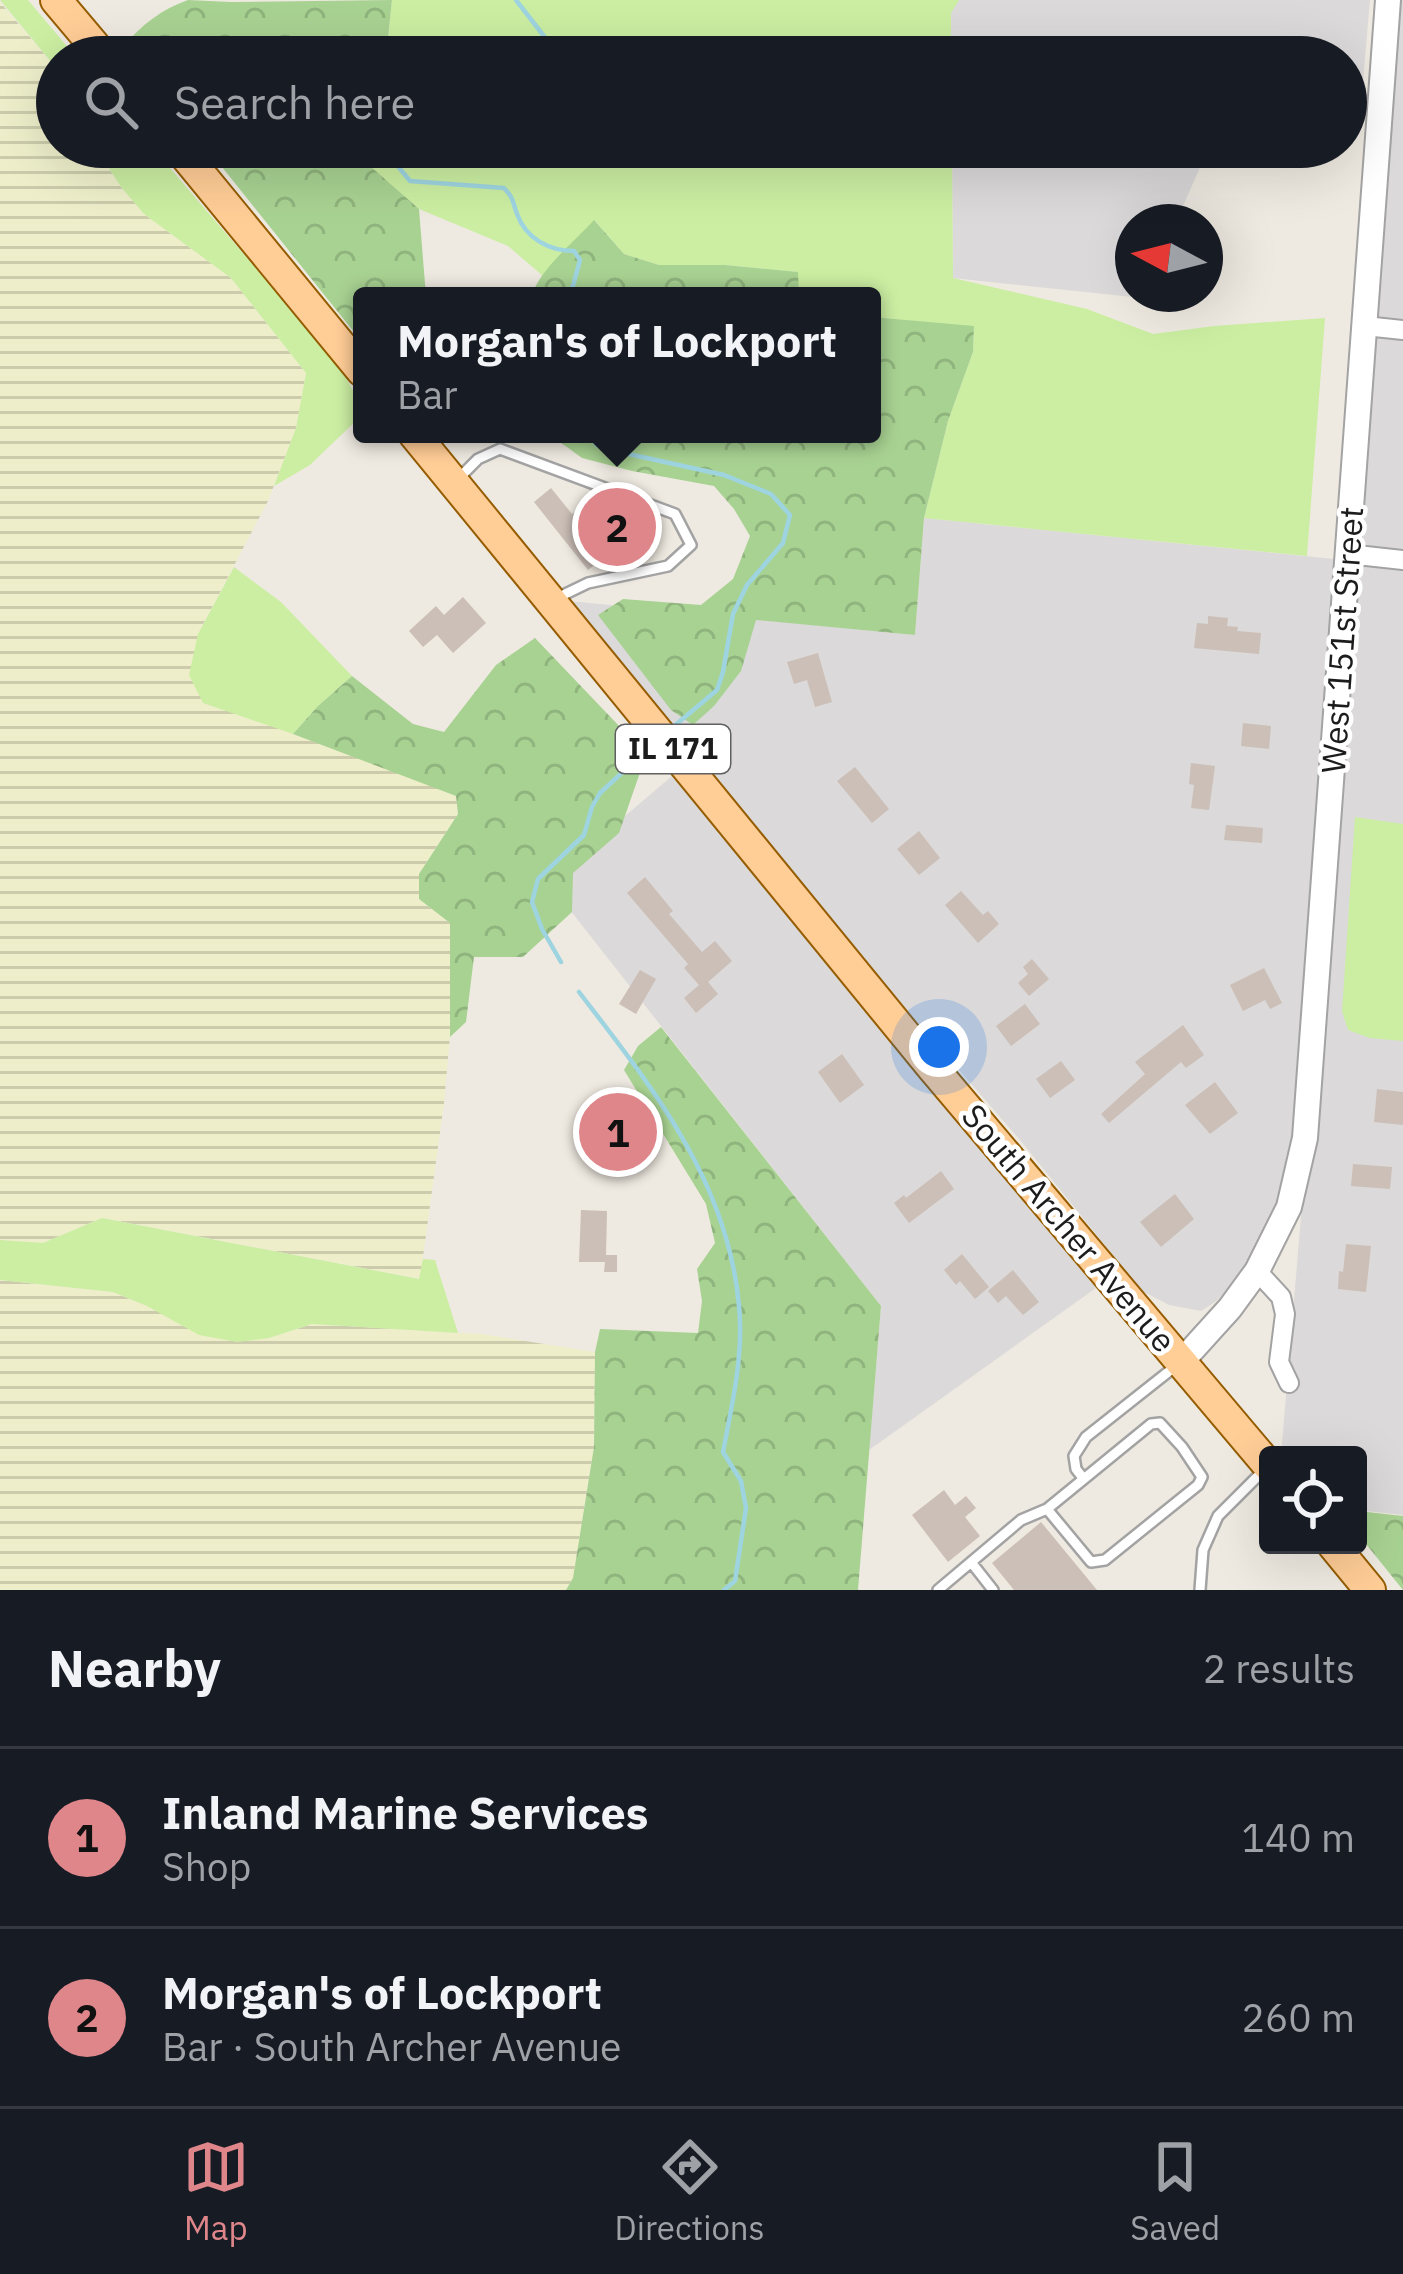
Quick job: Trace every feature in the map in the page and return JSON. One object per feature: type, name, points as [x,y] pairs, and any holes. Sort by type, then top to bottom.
[{"type":"main road","points":[[56,0],[86,36]]},
{"type":"main road","points":[[195,168],[353,360]]},
{"type":"main road","name":"South Archer Avenue","points":[[421,443],[931,1066],[1259,1455]]},
{"type":"main road","points":[[1340,1554],[1370,1590]]},
{"type":"street","name":"West 151st Street","points":[[1182,1360],[1257,1271],[1289,1207],[1305,1138],[1388,0]]},
{"type":"street","points":[[1365,326],[1403,330]]},
{"type":"street","points":[[1348,554],[1403,560]]},
{"type":"street","points":[[1257,1271],[1281,1297],[1285,1314],[1279,1362],[1288,1383]]},
{"type":"lane","points":[[454,483],[478,459],[500,449],[675,514],[691,545],[668,566],[588,583],[552,600]]},
{"type":"lane","points":[[1083,1478],[1074,1456],[1087,1437],[1182,1360]]},
{"type":"lane","points":[[940,1589],[1021,1520],[1047,1509],[1151,1424],[1160,1423],[1202,1477],[1100,1563],[1091,1562],[1047,1509]]},
{"type":"lane","points":[[1199,1590],[1203,1550],[1218,1516],[1259,1475]]},
{"type":"lane","points":[[971,1562],[993,1590]]},
{"type":"shaded area","points":[[959,0],[1370,0],[1367,36],[951,36],[951,12]]},
{"type":"shaded area","points":[[1394,0],[1403,0],[1403,551],[1357,546]]},
{"type":"shaded area","points":[[952,168],[1200,168],[1184,204],[1115,204],[1115,295],[953,278]]},
{"type":"shaded area","points":[[924,518],[1344,560],[1300,1140],[1283,1206],[1251,1268],[1201,1311],[1169,1305],[1142,1291],[1020,1140],[780,864],[569,601],[915,635]]},
{"type":"shaded area","points":[[1356,561],[1403,566],[1403,1515],[1367,1511],[1367,1446],[1282,1446]]},
{"type":"shaded area","points":[[679,770],[926,1085],[1096,1288],[869,1450],[881,1306],[548,882]]},
{"type":"green space","points":[[0,0],[28,0],[58,36],[36,36],[36,44]]},
{"type":"green space","points":[[188,0],[392,0],[388,36],[133,36],[169,8]]},
{"type":"green space","points":[[392,0],[959,0],[951,13],[951,36],[388,36]]},
{"type":"green space","points":[[0,2],[36,44],[36,168],[109,168],[144,214],[231,278],[306,373],[296,428],[268,501],[198,634],[203,703],[456,795],[458,814],[419,874],[419,899],[450,923],[450,1036],[420,1279],[102,1218],[43,1243],[0,1240]]},
{"type":"green space","points":[[109,168],[170,168],[341,368],[353,391],[353,424],[310,465],[274,486],[296,428],[306,373],[231,278],[144,214]]},
{"type":"green space","points":[[223,168],[372,168],[419,209],[425,287],[353,287],[353,331]]},
{"type":"green space","points":[[371,168],[952,168],[953,278],[1087,309],[1153,334],[1325,318],[1307,556],[924,518],[948,421],[973,352],[974,327],[881,318],[881,287],[798,287],[797,272],[659,265],[624,254],[595,221],[543,276],[508,246],[419,209]]},
{"type":"green space","points":[[594,220],[624,254],[659,265],[798,272],[799,287],[536,287]]},
{"type":"green space","points":[[881,318],[974,326],[973,352],[948,421],[924,518],[915,635],[756,620],[741,671],[693,725],[671,710],[598,615],[623,599],[701,605],[733,579],[750,536],[714,486],[582,458],[561,443],[881,443]]},
{"type":"green space","points":[[234,567],[281,602],[352,676],[293,734],[203,703],[189,675],[198,634]]},
{"type":"green space","points":[[535,638],[621,728],[643,764],[619,833],[573,873],[572,912],[523,957],[474,957],[466,1022],[450,1037],[450,923],[419,899],[419,874],[458,814],[456,796],[293,734],[352,676],[413,724],[444,732],[496,665]]},
{"type":"green space","points":[[1355,817],[1403,824],[1403,1041],[1348,1030],[1342,1011]]},
{"type":"green space","points":[[661,1027],[881,1306],[858,1590],[566,1590],[573,1578],[594,1447],[595,1352],[600,1329],[698,1333],[702,1301],[697,1269],[715,1243],[706,1204],[624,1070],[638,1046]]},
{"type":"green space","points":[[102,1218],[419,1279],[423,1259],[435,1260],[458,1333],[312,1324],[237,1342],[199,1335],[113,1292],[0,1280],[0,1240],[43,1243]]},
{"type":"green space","points":[[0,1280],[113,1292],[147,1306],[269,1338],[312,1324],[482,1334],[595,1352],[594,1447],[573,1578],[566,1590],[0,1590]]},
{"type":"green space","points":[[1367,1512],[1403,1516],[1403,1590],[1367,1545]]},
{"type":"building","points":[[551,488],[572,514],[578,509],[583,515],[607,498],[644,534],[610,561],[606,556],[588,570],[534,502]]},
{"type":"building","points":[[463,597],[486,623],[453,653],[437,635],[423,647],[409,631],[436,606],[444,615]]},
{"type":"building","points":[[1208,616],[1228,618],[1227,626],[1238,627],[1237,631],[1261,633],[1259,654],[1194,648],[1197,623],[1208,624]]},
{"type":"building","points":[[818,653],[832,702],[815,707],[807,680],[794,684],[787,662]]},
{"type":"building","points":[[1243,723],[1271,726],[1269,749],[1241,746]]},
{"type":"building","points":[[1191,763],[1215,766],[1209,810],[1191,808]]},
{"type":"building","points":[[855,767],[889,809],[872,823],[837,781]]},
{"type":"building","points":[[1226,825],[1263,828],[1262,843],[1224,840]]},
{"type":"building","points":[[919,831],[940,858],[919,875],[897,849]]},
{"type":"building","points":[[645,877],[702,952],[715,941],[732,961],[708,982],[718,994],[696,1013],[684,998],[699,985],[684,968],[688,964],[627,893]]},
{"type":"building","points":[[961,891],[983,915],[988,911],[999,924],[978,943],[945,905]]},
{"type":"building","points":[[1032,959],[1049,979],[1029,996],[1018,983],[1028,974],[1023,967]]},
{"type":"building","points":[[1264,968],[1282,1003],[1270,1009],[1265,1000],[1243,1011],[1230,985]]},
{"type":"building","points":[[640,970],[656,979],[636,1014],[619,1004]]},
{"type":"building","points":[[1025,1004],[1040,1024],[1011,1046],[996,1026]]},
{"type":"building","points":[[1183,1025],[1204,1055],[1186,1068],[1181,1062],[1109,1123],[1101,1114],[1145,1074],[1135,1062]]},
{"type":"building","points":[[842,1054],[864,1085],[840,1103],[818,1072]]},
{"type":"building","points":[[1061,1061],[1075,1080],[1050,1098],[1036,1079]]},
{"type":"building","points":[[1215,1082],[1238,1113],[1210,1134],[1185,1105]]},
{"type":"building","points":[[1377,1089],[1403,1092],[1403,1125],[1374,1122]]},
{"type":"building","points":[[606,1117],[630,1117],[630,1147],[606,1147]]},
{"type":"building","points":[[1353,1164],[1392,1167],[1390,1189],[1351,1186]]},
{"type":"building","points":[[941,1171],[954,1189],[909,1223],[894,1203]]},
{"type":"building","points":[[1175,1194],[1194,1219],[1161,1247],[1140,1222]]},
{"type":"building","points":[[581,1210],[607,1211],[606,1255],[617,1255],[617,1272],[604,1272],[605,1262],[579,1262]]},
{"type":"building","points":[[1346,1244],[1371,1246],[1366,1292],[1338,1289]]},
{"type":"building","points":[[962,1254],[989,1287],[975,1299],[944,1270]]},
{"type":"building","points":[[1013,1270],[1039,1302],[1023,1315],[1006,1296],[998,1303],[988,1291]]},
{"type":"building","points":[[944,1490],[955,1505],[966,1496],[976,1508],[965,1517],[980,1536],[948,1562],[912,1515]]},
{"type":"building","points":[[1041,1522],[1097,1590],[1014,1590],[992,1563]]},
{"type":"waterway","points":[[516,0],[544,36]]},
{"type":"waterway","points":[[399,168],[410,181],[504,188],[533,237],[556,249],[574,251],[580,260],[572,287]]},
{"type":"waterway","points":[[595,443],[724,475],[771,494],[790,515],[783,543],[747,585],[733,614],[717,690],[673,727]]},
{"type":"waterway","points":[[561,962],[532,902],[538,879],[584,835],[600,793],[651,746]]},
{"type":"waterway","points":[[579,992],[682,1138],[720,1218],[732,1261],[740,1342],[723,1452],[741,1481],[746,1508],[735,1581],[724,1590]]},
{"type":"place","name":"Morgan's of Lockport","points":[[617,527]]},
{"type":"place","name":"Inland Marine Services","points":[[618,1132]]}]
